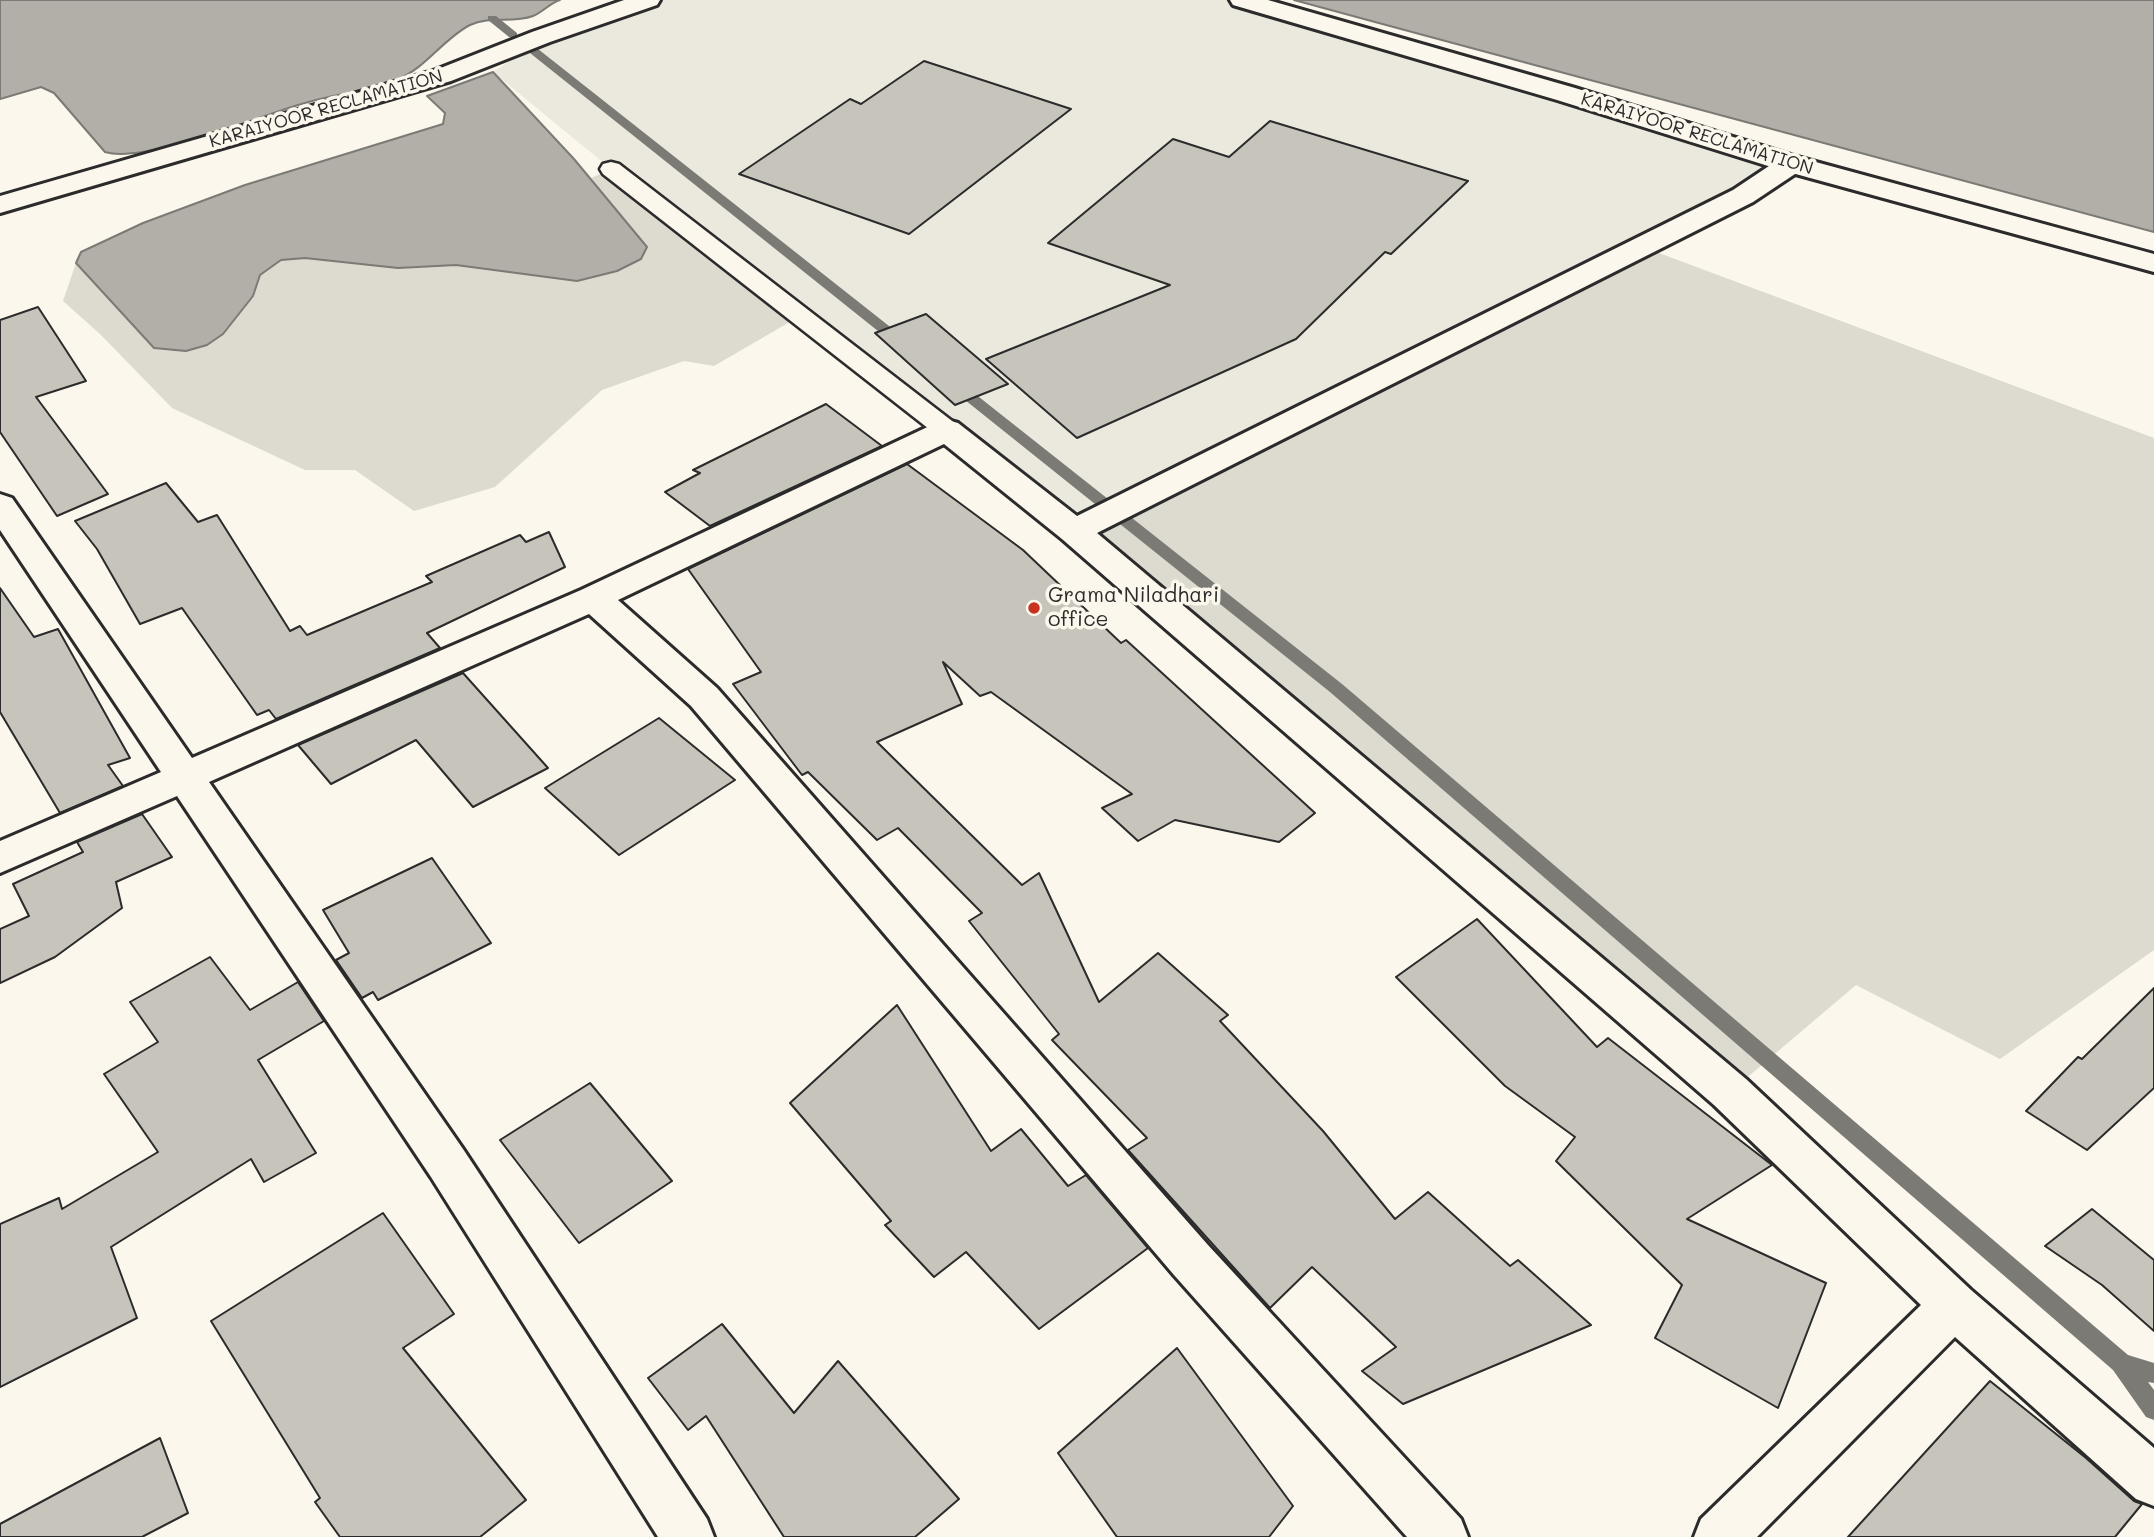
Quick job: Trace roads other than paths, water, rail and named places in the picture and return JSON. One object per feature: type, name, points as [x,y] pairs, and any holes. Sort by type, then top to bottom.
[{"type":"street","name":"KARAIYOOR RECLAMATION","points":[[0,205],[442,76],[541,37],[648,0]]},
{"type":"street","name":"KARAIYOOR RECLAMATION","points":[[1242,0],[1566,94],[1791,164],[2154,263]]},
{"type":"street","points":[[1074,531],[1744,196],[1791,164]]},
{"type":"street","points":[[0,858],[593,598],[947,429],[1074,531],[1730,1092],[1954,1306],[2154,1481]]},
{"type":"street","points":[[0,505],[447,1163],[688,1537]]},
{"type":"street","points":[[593,598],[704,697],[1182,1250],[1442,1537]]},
{"type":"street","points":[[1720,1537],[1954,1306]]},
{"type":"lane","points":[[611,169],[947,429]]},
{"type":"waterway","points":[[492,18],[513,35]]},
{"type":"waterway","points":[[534,51],[903,344]]},
{"type":"waterway","points":[[955,385],[1336,688],[2121,1363]]},
{"type":"waterway","points":[[2121,1363],[2154,1373]]},
{"type":"waterway","points":[[2121,1363],[2154,1409]]},
{"type":"place","name":"Grama Niladhari office","points":[[1034,608]]}]
